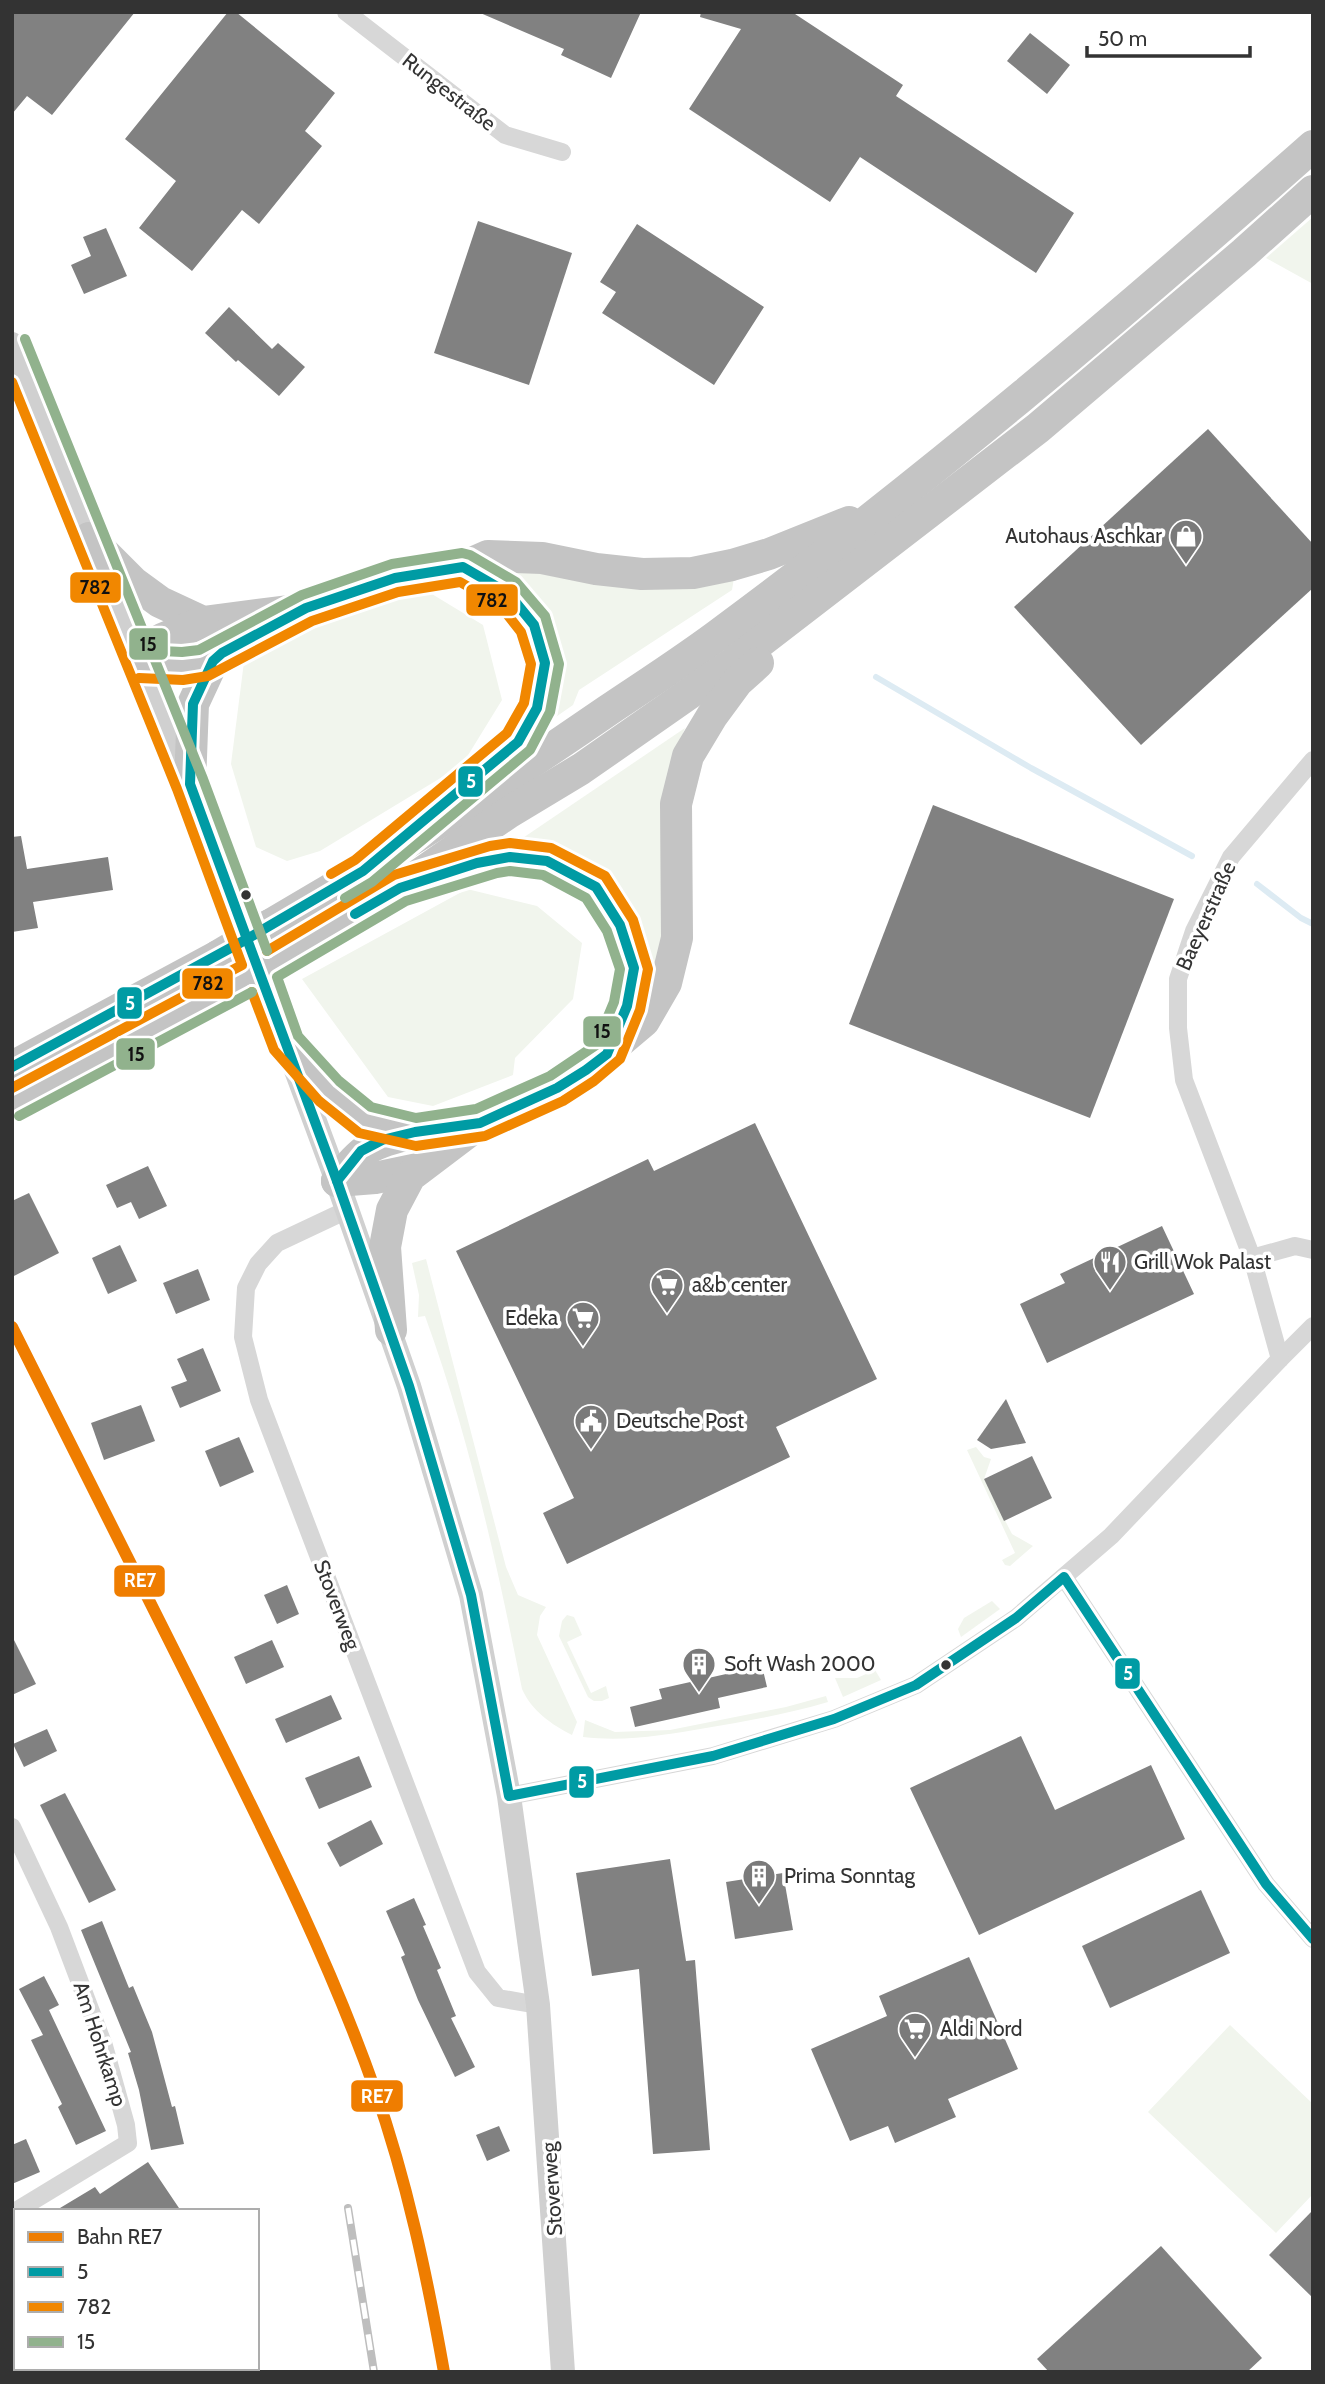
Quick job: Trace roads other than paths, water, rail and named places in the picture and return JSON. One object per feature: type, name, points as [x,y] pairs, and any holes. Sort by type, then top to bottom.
[{"type":"highway","points":[[12,1067],[218,956],[363,871],[498,786],[725,631],[1020,398],[1160,281],[1313,146]]},
{"type":"highway","points":[[12,1104],[231,988],[400,888],[508,813],[581,769],[733,663],[1038,428],[1313,191]]},
{"type":"highway","points":[[190,784],[193,704],[213,661],[222,653],[306,608],[395,578],[463,567],[488,556],[542,558],[596,569],[642,574],[693,573],[769,554],[880,511]]},
{"type":"highway","points":[[89,538],[134,583],[160,602],[202,622]]},
{"type":"highway","points":[[363,871],[518,742],[537,708],[545,663],[534,625],[508,593],[463,567]]},
{"type":"highway","points":[[391,1330],[385,1247],[392,1210],[411,1176],[480,1123],[557,1088],[586,1070],[644,1021],[666,983],[677,938],[676,804],[688,756],[737,682],[858,568]]},
{"type":"highway","points":[[141,664],[162,639],[202,622],[306,608]]},
{"type":"highway","points":[[141,664],[197,665],[213,661]]},
{"type":"highway","points":[[400,888],[477,863],[510,857],[547,861],[596,887],[620,925],[634,968],[627,1006],[607,1054]]},
{"type":"highway","points":[[286,1042],[328,1091],[365,1120],[415,1132]]},
{"type":"highway","points":[[342,1195],[361,1151],[382,1140],[415,1132],[480,1123]]},
{"type":"highway","points":[[342,1195],[375,1178],[418,1168]]},
{"type":"street","name":"Rungestraße","points":[[346,12],[505,135],[562,152]]},
{"type":"street","name":"Stoverweg","points":[[12,345],[190,784],[286,1042],[391,1330],[471,1595],[509,1796],[538,2006],[563,2372]]},
{"type":"street","name":"Baeyerstraße","points":[[1280,1359],[1252,1258],[1184,1080],[1178,1028],[1178,979],[1194,931],[1231,857],[1313,760]]},
{"type":"street","name":"Stoverweg","points":[[342,1195],[277,1243],[258,1264],[246,1288],[243,1337],[259,1400],[477,1972],[498,1998],[538,2006]]},
{"type":"street","points":[[1252,1258],[1295,1246],[1313,1251]]},
{"type":"street","points":[[509,1796],[713,1756],[834,1719],[916,1685],[1016,1618],[1111,1536],[1313,1326]]},
{"type":"street","points":[[1064,1577],[1266,1884],[1313,1939]]},
{"type":"street","name":"Am Hohrkamp","points":[[12,1827],[59,1927],[104,2046],[128,2143],[20,2209]]},
{"type":"waterway","points":[[876,677],[1031,768],[1192,856]]},
{"type":"waterway","points":[[1257,884],[1313,924]]},
{"type":"railway","points":[[348,2208],[374,2372]]},
{"type":"rail line","name":"RE7","points":[[12,1327],[254,1811],[339,1995],[375,2090],[397,2159],[423,2265],[444,2372]]},
{"type":"place","name":"Autohaus Aschkar","points":[[1186,566]]},
{"type":"place","name":"Grill Wok Palast","points":[[1110,1292]]},
{"type":"place","name":"a&b center","points":[[667,1315]]},
{"type":"place","name":"Edeka","points":[[583,1348]]},
{"type":"place","name":"Deutsche Post","points":[[591,1451]]},
{"type":"place","name":"Soft Wash 2000","points":[[699,1694]]},
{"type":"place","name":"Prima Sonntag","points":[[759,1906]]},
{"type":"place","name":"Aldi Nord","points":[[915,2059]]}]
